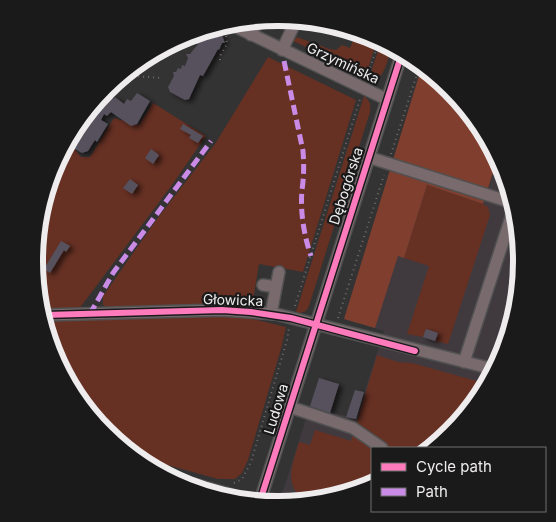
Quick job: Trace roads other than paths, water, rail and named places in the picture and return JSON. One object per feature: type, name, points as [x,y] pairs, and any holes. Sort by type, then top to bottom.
[{"type":"street","points":[[282,50],[293,27]]},
{"type":"street","points":[[251,35],[254,28]]},
{"type":"street","name":"Grzymińska","points":[[240,29],[386,100]]},
{"type":"street","name":"Dębogórska","points":[[315,324],[399,60]]},
{"type":"street","points":[[368,157],[505,200]]},
{"type":"street","points":[[464,362],[509,222]]},
{"type":"street","points":[[271,314],[279,272]]},
{"type":"street","points":[[263,285],[276,287]]},
{"type":"street","name":"Głowicka","points":[[50,315],[222,310],[271,314],[487,368]]},
{"type":"street","name":"Ludowa","points":[[262,495],[315,324]]},
{"type":"street","points":[[290,406],[353,428],[381,447]]},
{"type":"tram line","points":[[260,495],[396,59]]}]
